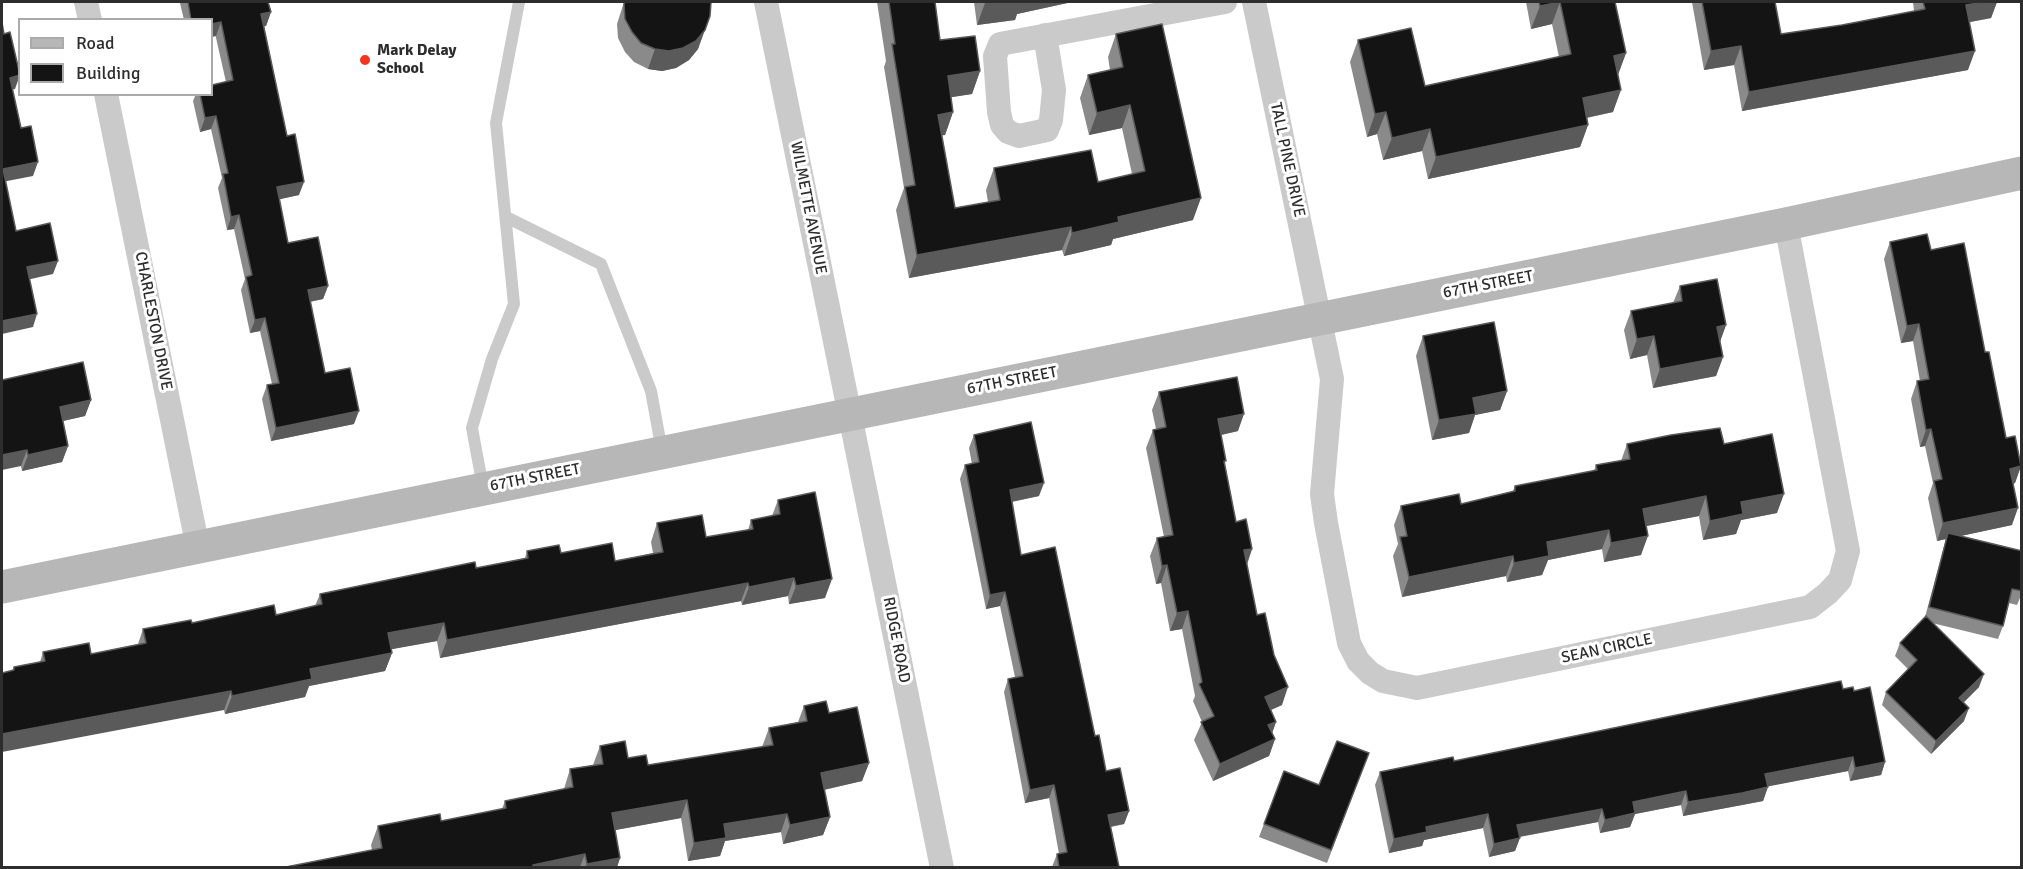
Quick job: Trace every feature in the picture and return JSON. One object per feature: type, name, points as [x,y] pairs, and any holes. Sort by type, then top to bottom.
[{"type":"street","points":[[86,2],[90,18]]},
{"type":"street","name":"WILMETTE AVENUE","points":[[766,2],[851,413]]},
{"type":"street","points":[[1045,35],[1225,2]]},
{"type":"street","name":"TALL PINE DRIVE","points":[[1254,2],[1320,319]]},
{"type":"street","name":"CHARLESTON DRIVE","points":[[106,96],[198,548]]},
{"type":"street","name":"67TH STREET","points":[[2,587],[1786,224],[2022,172]]},
{"type":"street","name":"SEAN CIRCLE","points":[[1320,319],[1332,379],[1322,494],[1349,643],[1358,661],[1370,673],[1392,684],[1417,688],[1810,607],[1840,580],[1848,551],[1786,224]]},
{"type":"street","name":"RIDGE ROAD","points":[[851,413],[942,867]]},
{"type":"lane","points":[[483,488],[472,428],[492,359],[514,304],[496,123],[519,2]]},
{"type":"lane","points":[[506,216],[601,264],[651,391],[662,452]]},
{"type":"building","points":[[188,2],[268,2],[271,12],[261,14],[287,136],[295,134],[304,182],[277,187],[288,243],[318,237],[328,286],[308,290],[325,373],[350,368],[359,411],[276,428],[267,385],[279,383],[265,318],[255,320],[246,277],[252,275],[239,215],[231,217],[223,174],[228,173],[216,116],[205,118],[200,96],[213,96],[213,85],[233,80],[221,22],[213,24],[213,18],[191,18]]},
{"type":"building","points":[[625,2],[711,2],[710,16],[705,30],[696,41],[683,48],[669,51],[655,49],[641,43],[632,32],[625,19]]},
{"type":"building","points":[[889,2],[935,2],[940,40],[975,36],[980,71],[948,76],[953,112],[938,115],[955,208],[1000,200],[994,168],[1091,150],[1098,182],[1145,171],[1130,105],[1097,113],[1088,75],[1123,67],[1116,34],[1162,24],[1201,198],[1118,217],[1119,222],[1072,233],[1071,227],[917,255],[905,187],[915,185],[892,44],[895,44]]},
{"type":"building","points":[[1539,2],[1560,2],[1540,6]]},
{"type":"building","points":[[1560,2],[1615,2],[1626,53],[1614,56],[1621,90],[1583,98],[1588,125],[1436,157],[1430,129],[1392,138],[1386,112],[1375,114],[1358,40],[1411,28],[1425,86],[1571,54]]},
{"type":"building","points":[[1702,2],[1775,2],[1781,34],[1925,9],[1923,2],[1984,2],[1966,5],[1975,51],[1749,92],[1741,46],[1711,51]]},
{"type":"building","points":[[2,23],[4,34],[10,32],[18,66],[18,76],[10,78],[21,128],[31,126],[38,162],[3,169],[16,231],[50,223],[58,261],[27,267],[37,314],[2,321]]},
{"type":"building","points":[[1927,234],[1931,250],[1964,243],[1985,352],[1989,352],[2006,438],[2015,436],[2021,466],[2010,469],[2018,508],[1943,523],[1934,481],[1942,479],[1931,429],[1926,430],[1917,381],[1929,379],[1919,324],[1907,326],[1890,242]]},
{"type":"building","points":[[1717,279],[1726,325],[1717,327],[1723,357],[1660,369],[1654,336],[1637,339],[1631,311],[1682,301],[1680,286]]},
{"type":"building","points":[[1494,322],[1507,391],[1473,398],[1476,414],[1439,420],[1423,336]]},
{"type":"building","points":[[83,362],[91,400],[60,407],[68,446],[28,455],[27,450],[2,455],[2,380]]},
{"type":"building","points":[[1237,377],[1244,414],[1218,419],[1226,461],[1224,461],[1236,522],[1246,519],[1252,549],[1244,550],[1257,615],[1265,613],[1274,655],[1288,687],[1265,697],[1276,722],[1268,725],[1275,739],[1220,764],[1201,722],[1214,716],[1199,684],[1202,682],[1188,611],[1177,613],[1167,565],[1162,566],[1157,538],[1173,535],[1153,430],[1166,427],[1159,392]]},
{"type":"building","points":[[1031,422],[1044,483],[1010,490],[1021,555],[1055,547],[1095,736],[1099,735],[1106,771],[1120,768],[1129,811],[1108,815],[1119,867],[1059,867],[1057,854],[1067,852],[1054,785],[1030,790],[1008,679],[1023,676],[1005,592],[990,595],[965,465],[979,462],[974,435]]},
{"type":"building","points":[[1720,428],[1724,444],[1772,434],[1784,494],[1741,502],[1743,514],[1710,521],[1706,496],[1643,509],[1648,536],[1611,543],[1609,530],[1547,542],[1549,556],[1514,563],[1513,556],[1409,577],[1400,537],[1407,536],[1401,506],[1459,494],[1461,504],[1515,491],[1515,486],[1597,470],[1596,465],[1630,459],[1627,444]]},
{"type":"building","points":[[815,492],[832,579],[796,586],[794,578],[749,587],[748,583],[447,640],[444,623],[388,633],[392,653],[310,669],[312,679],[232,696],[231,691],[2,734],[2,673],[14,670],[14,667],[45,661],[43,652],[89,643],[91,654],[146,643],[143,629],[191,620],[192,623],[274,605],[276,615],[322,604],[320,594],[475,562],[476,568],[528,558],[527,551],[559,545],[561,553],[612,543],[615,561],[663,552],[657,523],[702,515],[706,537],[753,529],[751,520],[780,514],[778,500]]},
{"type":"building","points":[[1948,533],[2022,551],[2022,591],[2012,589],[2003,626],[1929,607]]},
{"type":"building","points":[[1926,616],[1984,674],[1959,698],[1969,708],[1936,741],[1886,692],[1917,660],[1900,643]]},
{"type":"building","points":[[1841,681],[1843,689],[1853,687],[1854,691],[1870,687],[1885,762],[1855,768],[1853,757],[1765,774],[1768,787],[1742,793],[1688,802],[1686,791],[1633,802],[1635,813],[1605,820],[1602,809],[1517,825],[1520,838],[1494,844],[1488,814],[1426,827],[1427,832],[1394,839],[1380,772],[1453,757],[1454,761]]},
{"type":"building","points":[[826,701],[829,713],[857,707],[869,763],[821,773],[830,817],[790,825],[787,814],[724,824],[726,838],[694,843],[687,800],[612,813],[620,858],[587,864],[585,854],[533,865],[533,867],[286,867],[382,848],[378,826],[440,814],[441,821],[506,808],[505,801],[573,787],[570,769],[603,764],[600,746],[625,741],[628,758],[646,755],[648,765],[773,745],[769,728],[807,721],[804,706]]},
{"type":"building","points":[[1337,741],[1369,753],[1331,850],[1264,824],[1284,771],[1319,785]]},
{"type":"place","name":"Mark Delay School","points":[[365,60]]}]
